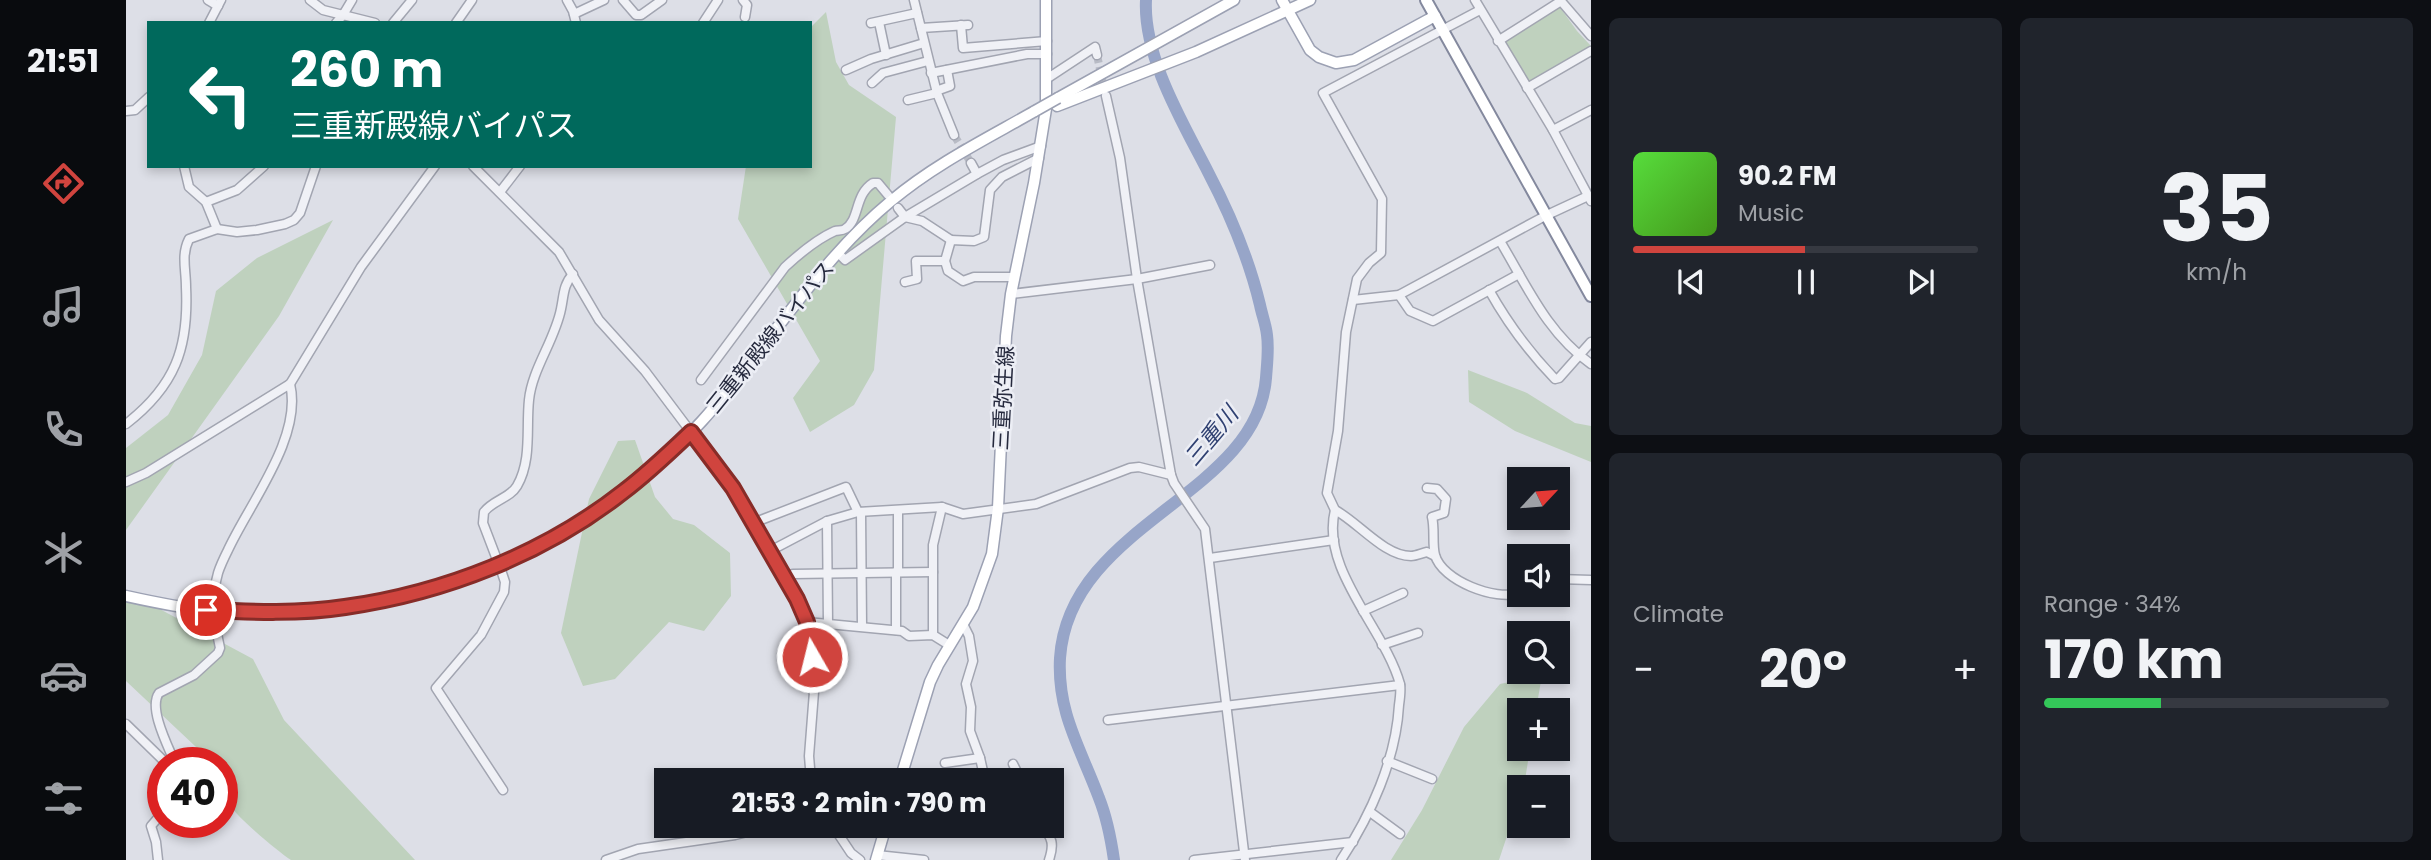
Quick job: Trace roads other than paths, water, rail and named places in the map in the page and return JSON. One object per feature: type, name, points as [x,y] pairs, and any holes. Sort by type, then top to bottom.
[{"type":"highway","points":[[1426,0],[1591,296]]},
{"type":"main road","name":"三重弥生線","points":[[904,768],[930,682],[980,591],[992,554],[998,508],[1006,336],[1014,277],[1041,146],[1048,78],[1046,0]]},
{"type":"main road","name":"三重新殿線バイパス","points":[[126,596],[206,610],[297,611],[343,608],[438,586],[498,565],[572,527],[621,494],[691,432],[838,253],[868,221],[923,177],[960,152],[1057,102],[1137,53],[1234,0]]},
{"type":"main road","points":[[1282,0],[1310,50],[1335,63],[1354,60],[1435,16]]},
{"type":"main road","points":[[1287,11],[1310,0]]},
{"type":"main road","name":"三重新殿線バイパス","points":[[1057,102],[1196,52],[1287,11]]},
{"type":"main road","points":[[877,858],[883,838]]},
{"type":"street","points":[[208,0],[219,3],[210,21]]},
{"type":"street","points":[[310,0],[323,10],[368,21]]},
{"type":"street","points":[[338,21],[352,0]]},
{"type":"street","points":[[395,21],[412,0]]},
{"type":"street","points":[[457,21],[472,0]]},
{"type":"street","points":[[567,0],[575,18],[604,0]]},
{"type":"street","points":[[623,0],[636,15],[641,15],[662,0]]},
{"type":"street","points":[[704,21],[717,0]]},
{"type":"street","points":[[743,0],[747,5],[745,17]]},
{"type":"street","points":[[914,0],[931,73],[954,135]]},
{"type":"street","points":[[1353,300],[1399,295],[1545,216],[1590,199],[1553,130],[1475,0]]},
{"type":"street","points":[[1498,41],[1560,0],[1591,36]]},
{"type":"street","points":[[1341,860],[1370,812],[1398,724],[1401,685],[1341,562],[1332,524],[1335,510],[1327,493],[1338,432],[1346,332],[1357,279],[1381,253],[1382,199],[1322,93],[1480,10]]},
{"type":"street","points":[[886,55],[875,23],[917,13]]},
{"type":"street","points":[[920,28],[964,25],[962,48],[1047,41]]},
{"type":"street","points":[[846,70],[924,43]]},
{"type":"street","points":[[1048,78],[1095,47],[1097,55]]},
{"type":"street","points":[[1527,88],[1591,51]]},
{"type":"street","points":[[931,73],[1027,54],[1047,54]]},
{"type":"street","points":[[872,83],[883,74],[928,61]]},
{"type":"street","points":[[908,100],[950,86],[947,70]]},
{"type":"street","points":[[1106,96],[1120,159],[1137,278],[1173,479],[1205,529],[1244,857]]},
{"type":"street","points":[[126,111],[135,110],[147,99]]},
{"type":"street","points":[[1553,130],[1591,110]]},
{"type":"street","points":[[838,253],[845,260],[905,217],[977,174],[1003,160],[1041,146]]},
{"type":"street","points":[[898,208],[905,217],[922,221],[951,240],[981,240],[984,237],[990,190],[1002,177],[1039,158]]},
{"type":"street","points":[[971,163],[977,174]]},
{"type":"street","points":[[184,168],[189,187],[206,202],[217,229]]},
{"type":"street","points":[[206,202],[237,190],[262,168]]},
{"type":"street","points":[[126,424],[146,408],[167,381],[178,361],[183,346],[187,288],[184,248],[190,239],[217,229],[237,232],[257,230],[293,220],[300,213],[315,168]]},
{"type":"street","points":[[126,482],[146,473],[290,384],[361,267],[434,168]]},
{"type":"street","points":[[475,168],[559,252],[600,320],[645,371],[733,488],[785,577],[807,622],[816,680],[810,768]]},
{"type":"street","points":[[500,192],[518,168]]},
{"type":"street","points":[[701,380],[785,267],[800,253],[834,232],[846,229],[864,188],[873,183],[878,184],[888,195]]},
{"type":"street","points":[[951,240],[944,261],[948,271],[963,281],[974,277],[1014,277]]},
{"type":"street","points":[[1500,241],[1545,319],[1591,364]]},
{"type":"street","points":[[905,282],[917,279],[916,261],[944,261]]},
{"type":"street","points":[[1011,294],[1137,278],[1210,265]]},
{"type":"street","points":[[503,790],[436,688],[481,635],[504,592],[506,582],[483,523],[484,512],[510,494],[520,479],[528,444],[529,397],[556,325],[563,289],[573,274]]},
{"type":"street","points":[[1399,295],[1410,311],[1433,321],[1519,274]]},
{"type":"street","points":[[1489,290],[1508,324],[1534,358],[1555,379],[1559,378],[1591,342]]},
{"type":"street","points":[[169,747],[155,709],[156,697],[194,675],[218,653],[220,648],[215,624],[214,583],[220,566],[266,481],[285,437],[292,411],[293,394],[290,384]]},
{"type":"street","points":[[770,551],[828,521],[859,512],[942,507],[962,514],[1036,504],[1130,468],[1139,467],[1173,479]]},
{"type":"street","points":[[753,523],[846,486],[859,512],[862,626]]},
{"type":"street","points":[[1427,488],[1437,489],[1446,499],[1444,513],[1432,517],[1435,556]]},
{"type":"street","points":[[933,635],[934,535],[942,507]]},
{"type":"street","points":[[1335,510],[1347,516],[1383,547],[1411,556],[1427,552],[1435,556],[1458,582],[1498,595],[1507,594]]},
{"type":"street","points":[[896,630],[898,511]]},
{"type":"street","points":[[828,521],[828,624]]},
{"type":"street","points":[[1210,558],[1334,540]]},
{"type":"street","points":[[785,577],[793,573],[933,572]]},
{"type":"street","points":[[1570,579],[1591,580]]},
{"type":"street","points":[[1363,611],[1403,593]]},
{"type":"street","points":[[807,622],[896,630],[908,636],[933,635],[949,645]]},
{"type":"street","points":[[963,624],[969,636],[973,661],[966,684],[971,707],[970,731],[982,768]]},
{"type":"street","points":[[1381,643],[1408,631]]},
{"type":"street","points":[[1381,643],[1418,633]]},
{"type":"street","points":[[1108,720],[1401,685]]},
{"type":"street","points":[[126,723],[150,747]]},
{"type":"street","points":[[945,762],[980,758]]},
{"type":"street","points":[[1387,761],[1432,779]]},
{"type":"street","points":[[1013,764],[1015,768]]},
{"type":"street","points":[[1370,812],[1401,834]]},
{"type":"street","points":[[155,838],[158,860]]},
{"type":"street","points":[[606,860],[638,849],[714,838]]},
{"type":"street","points":[[841,838],[860,860]]},
{"type":"street","points":[[1049,860],[1053,847],[1051,838]]},
{"type":"street","points":[[1194,860],[1244,857],[1353,842]]},
{"type":"street","points":[[877,858],[924,860]]},
{"type":"waterway","name":"三重川","points":[[1114,860],[1104,813],[1066,714],[1062,696],[1060,658],[1071,612],[1095,574],[1127,541],[1199,483],[1231,453],[1255,418],[1266,378],[1268,356],[1266,328],[1250,271],[1224,204],[1166,89],[1151,44],[1146,0]]},
{"type":"tunnel","points":[[1097,55],[1105,93]]},
{"type":"tunnel","points":[[954,135],[971,163]]}]
